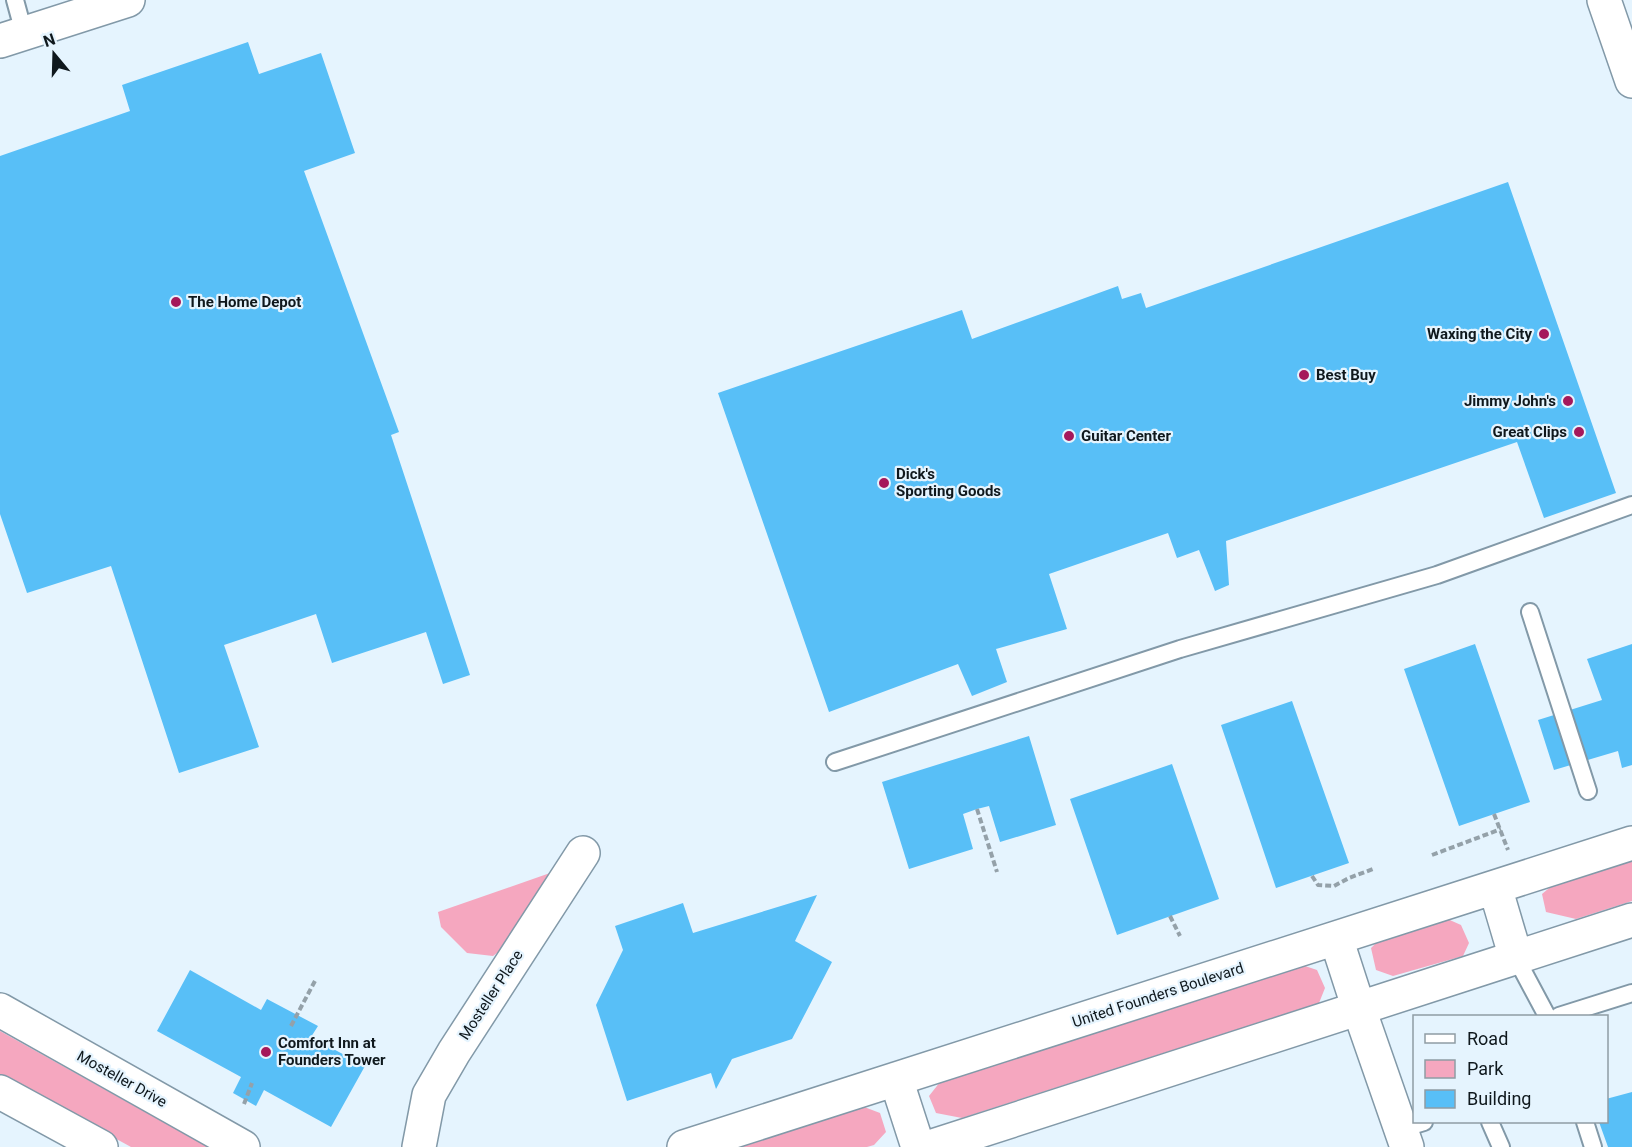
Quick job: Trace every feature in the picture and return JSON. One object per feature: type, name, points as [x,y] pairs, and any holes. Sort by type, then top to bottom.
[{"type":"street","points":[[12,37],[128,0]]},
{"type":"street","points":[[1604,0],[1632,81]]},
{"type":"street","name":"United Founders Boulevard","points":[[684,1147],[1632,843]]},
{"type":"street","name":"Mosteller Place","points":[[419,1147],[429,1095],[454,1052],[583,853]]},
{"type":"street","points":[[1506,883],[1516,958]]},
{"type":"street","points":[[930,1147],[1632,920]]},
{"type":"street","points":[[1336,938],[1359,1009],[1411,1132]]},
{"type":"street","name":"Mosteller Drive","points":[[0,1010],[243,1147]]},
{"type":"street","points":[[896,1079],[918,1147]]},
{"type":"street","points":[[0,1092],[101,1147]]},
{"type":"lane","points":[[12,37],[15,0]]},
{"type":"lane","points":[[835,762],[1180,649],[1437,575],[1632,505]]},
{"type":"lane","points":[[1530,612],[1588,791]]},
{"type":"lane","points":[[1516,958],[1546,1015]]},
{"type":"lane","points":[[1565,1015],[1632,993]]},
{"type":"lane","points":[[1490,1123],[1501,1147]]},
{"type":"lane","points":[[1585,1123],[1593,1147]]},
{"type":"path","points":[[977,809],[997,872]]},
{"type":"path","points":[[1494,814],[1501,830],[1506,883]]},
{"type":"path","points":[[1432,855],[1501,830]]},
{"type":"path","points":[[1312,876],[1318,885],[1334,886],[1373,869]]},
{"type":"path","points":[[1170,916],[1180,936]]},
{"type":"path","points":[[291,1026],[316,979]]},
{"type":"path","points":[[244,1104],[252,1083]]},
{"type":"green space","points":[[1632,858],[1632,901],[1576,919],[1546,912],[1542,894],[1554,884]]},
{"type":"green space","points":[[550,873],[506,946],[493,956],[467,953],[441,927],[438,912]]},
{"type":"green space","points":[[1443,917],[1461,925],[1469,943],[1463,956],[1393,976],[1376,970],[1371,948],[1381,938]]},
{"type":"green space","points":[[1299,964],[1317,970],[1325,988],[1319,1003],[962,1118],[936,1113],[929,1096],[944,1077]]},
{"type":"green space","points":[[0,1031],[208,1147],[131,1147],[0,1075]]},
{"type":"green space","points":[[859,1105],[880,1113],[886,1132],[874,1145],[867,1147],[730,1147]]},
{"type":"building","name":"The Home Depot","points":[[248,42],[259,74],[321,53],[355,153],[304,171],[399,432],[391,435],[470,675],[443,684],[426,632],[332,663],[316,614],[224,645],[259,747],[179,773],[111,566],[27,593],[0,514],[0,156],[130,111],[122,85]]},
{"type":"building","points":[[1508,182],[1616,493],[1544,518],[1517,442],[1226,541],[1229,585],[1215,591],[1199,550],[1177,558],[1168,533],[1049,574],[1067,629],[996,649],[1007,682],[972,696],[958,664],[829,712],[718,393],[962,310],[972,339],[1118,286],[1122,299],[1141,293],[1146,308]]},
{"type":"building","points":[[1475,644],[1530,802],[1459,826],[1404,669]]},
{"type":"building","points":[[1632,644],[1632,765],[1622,768],[1618,751],[1554,770],[1538,720],[1602,700],[1587,659]]},
{"type":"building","points":[[1292,701],[1349,863],[1276,888],[1221,725]]},
{"type":"building","points":[[1029,736],[1056,825],[1000,842],[989,806],[977,809],[963,814],[973,849],[909,869],[882,782]]},
{"type":"building","points":[[1172,764],[1219,899],[1117,935],[1070,799]]},
{"type":"building","points":[[817,895],[795,941],[832,962],[792,1039],[732,1059],[716,1089],[711,1073],[627,1101],[596,1005],[623,950],[615,926],[683,903],[693,933]]},
{"type":"building","name":"Comfort Inn at Founders Tower","points":[[190,970],[261,1010],[267,999],[318,1026],[311,1037],[365,1066],[331,1127],[264,1090],[256,1106],[233,1093],[241,1077],[157,1031]]},
{"type":"building","points":[[1632,1092],[1632,1147],[1608,1147],[1599,1123],[1608,1123],[1608,1098]]},
{"type":"place","name":"The Home Depot","points":[[176,302]]},
{"type":"place","name":"Waxing the City","points":[[1544,334]]},
{"type":"place","name":"Best Buy","points":[[1304,375]]},
{"type":"place","name":"Jimmy John's","points":[[1568,401]]},
{"type":"place","name":"Great Clips","points":[[1579,432]]},
{"type":"place","name":"Guitar Center","points":[[1069,436]]},
{"type":"place","name":"Dick's Sporting Goods","points":[[884,483]]},
{"type":"place","name":"Comfort Inn at Founders Tower","points":[[266,1052]]}]
